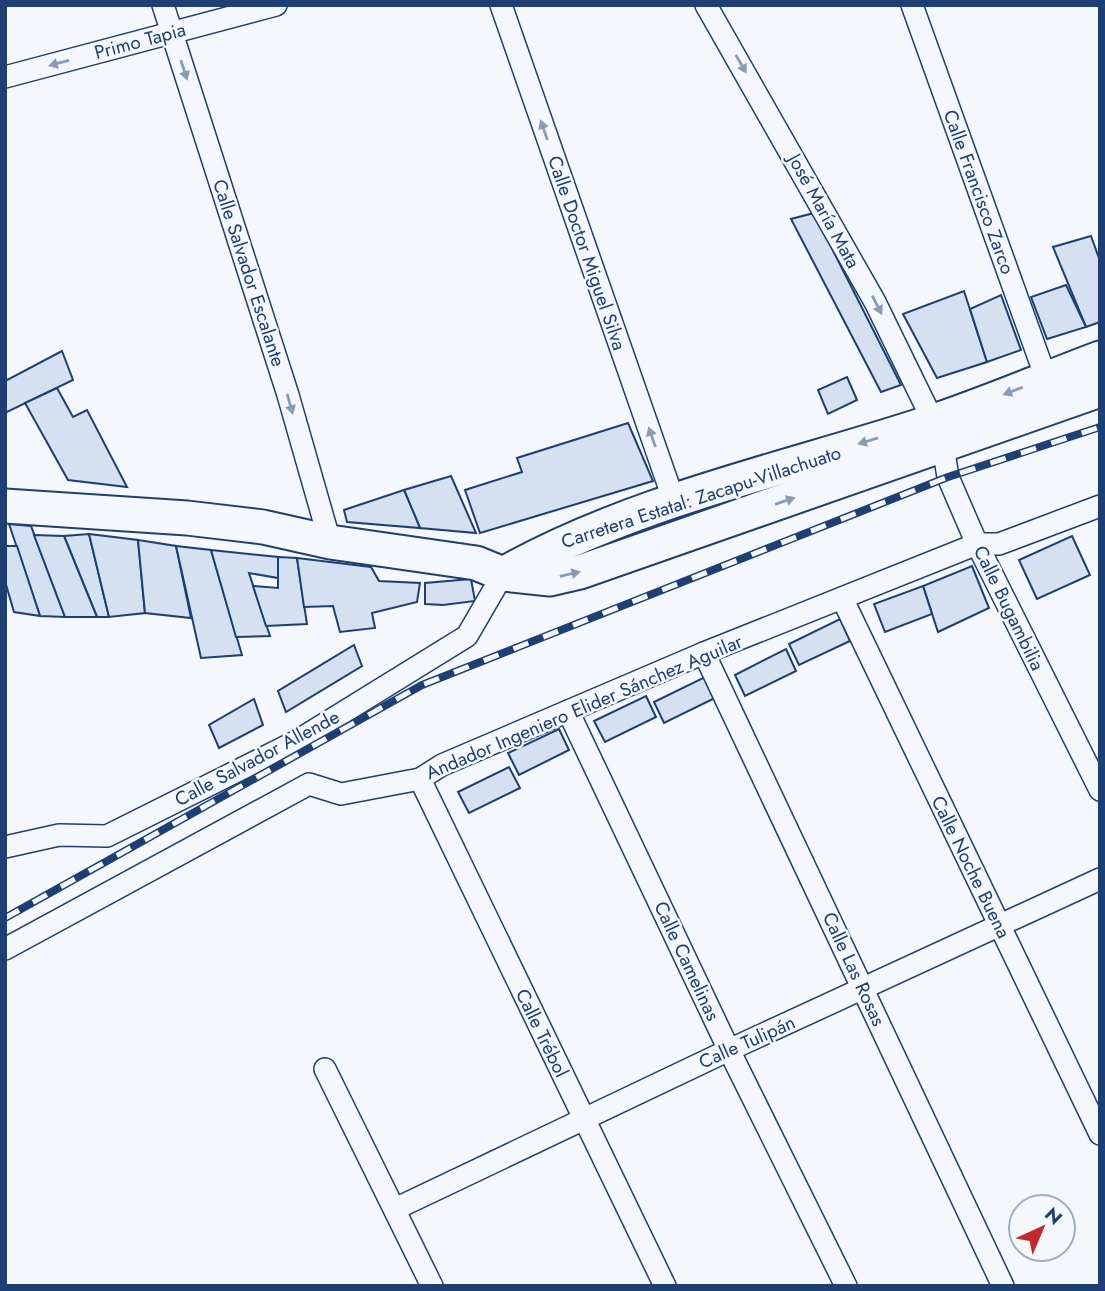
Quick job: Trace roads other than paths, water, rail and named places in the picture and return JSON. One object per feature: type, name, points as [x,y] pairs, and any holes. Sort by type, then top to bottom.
[{"type":"main road","name":"Carretera Estatal: Zacapu-Villachuato","points":[[503,574],[552,547],[674,501],[938,434],[1046,378],[1100,358]]},
{"type":"main road","points":[[5,506],[187,517],[263,527],[330,542],[476,563],[503,574],[550,579],[580,572],[938,434],[1100,390]]},
{"type":"street","name":"Calle Salvador Escalante","points":[[163,5],[288,395],[330,542]]},
{"type":"street","name":"Primo Tapia","points":[[5,77],[276,5]]},
{"type":"street","name":"Calle Doctor Miguel Silva","points":[[500,5],[674,501]]},
{"type":"street","name":"José María Mata","points":[[706,5],[875,302],[938,434]]},
{"type":"street","name":"Calle Francisco Zarco","points":[[912,5],[1046,378]]},
{"type":"street","name":"Calle Bugambilia","points":[[938,434],[948,477],[977,544],[1100,790]]},
{"type":"street","name":"Andador Ingeniero Elider Sánchez Aguilar","points":[[5,949],[309,784],[341,794],[420,779],[442,765],[704,653],[843,600],[977,544],[999,544],[1100,506]]},
{"type":"street","name":"Calle Salvador Allende","points":[[5,847],[59,835],[107,836],[297,741],[467,636],[503,574]]},
{"type":"street","name":"Calle Noche Buena","points":[[843,600],[1100,1134]]},
{"type":"street","name":"Calle Las Rosas","points":[[704,653],[1003,1286]]},
{"type":"street","name":"Calle Camelinas","points":[[568,711],[729,1050],[846,1286]]},
{"type":"street","name":"Calle Trébol","points":[[420,779],[666,1286]]},
{"type":"street","name":"Calle Tulipán","points":[[395,1209],[729,1050],[1100,879]]},
{"type":"street","points":[[325,1069],[432,1286]]},
{"type":"railway","points":[[5,918],[422,685],[948,477],[1100,427]]}]
